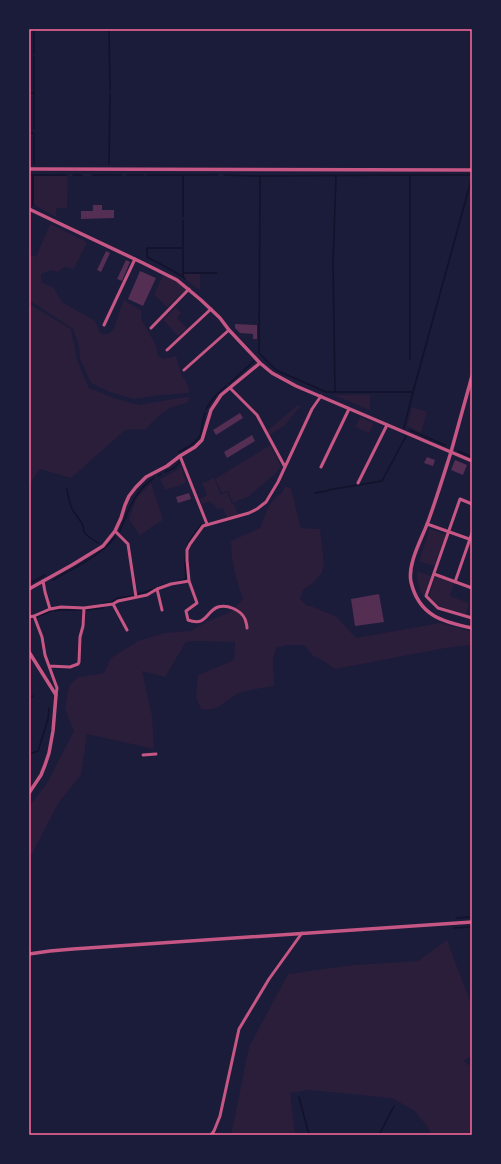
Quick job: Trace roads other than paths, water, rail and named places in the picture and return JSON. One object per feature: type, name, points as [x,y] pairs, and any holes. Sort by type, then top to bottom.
[{"type":"street","points":[[29,169],[221,171],[472,170]]},
{"type":"street","points":[[29,209],[177,280],[189,289],[220,318],[229,330],[260,363],[272,373],[296,386],[472,461]]},
{"type":"street","points":[[104,325],[135,259]]},
{"type":"street","points":[[151,328],[189,289]]},
{"type":"street","points":[[168,350],[210,309]]},
{"type":"street","points":[[184,370],[229,330]]},
{"type":"street","points":[[29,589],[103,546],[115,531],[121,518],[124,505],[136,486],[146,477],[174,462],[180,456],[195,447],[202,440],[211,410],[221,395],[260,363]]},
{"type":"street","points":[[472,376],[451,452],[411,567],[411,582],[422,606],[434,617],[450,623],[472,628]]},
{"type":"street","points":[[230,388],[256,415],[284,467]]},
{"type":"street","points":[[247,628],[245,619],[240,612],[223,606],[217,607],[207,617],[200,621],[194,623],[188,620],[186,611],[198,603],[189,581],[186,560],[187,550],[197,533],[206,524],[236,517],[258,509],[266,502],[278,482],[312,409],[321,396]]},
{"type":"street","points":[[321,467],[349,409]]},
{"type":"street","points":[[358,483],[387,425]]},
{"type":"street","points":[[180,456],[206,524]]},
{"type":"street","points":[[472,504],[460,499],[426,596],[438,608],[472,618]]},
{"type":"street","points":[[427,524],[471,540]]},
{"type":"street","points":[[115,531],[128,544],[136,597]]},
{"type":"street","points":[[455,582],[471,540],[472,533]]},
{"type":"street","points":[[434,574],[472,588]]},
{"type":"street","points":[[43,581],[50,609]]},
{"type":"street","points":[[29,617],[50,609],[61,607],[84,608],[113,604],[118,601],[146,595],[157,589],[172,584],[189,581]]},
{"type":"street","points":[[157,589],[162,610]]},
{"type":"street","points":[[113,604],[127,630]]},
{"type":"street","points":[[49,666],[70,666],[78,664],[84,608]]},
{"type":"street","points":[[29,793],[46,765],[53,731],[57,688],[46,656],[42,637],[34,616]]},
{"type":"street","points":[[29,652],[56,695]]},
{"type":"street","points":[[143,755],[156,754]]},
{"type":"street","points":[[29,954],[73,949],[472,922]]},
{"type":"street","points":[[211,1135],[220,1116],[239,1029],[270,979],[302,934]]},
{"type":"waterway","points":[[34,29],[34,54]]},
{"type":"waterway","points":[[109,29],[110,91]]},
{"type":"waterway","points":[[34,57],[34,93]]},
{"type":"waterway","points":[[29,93],[34,93],[34,129]]},
{"type":"waterway","points":[[109,164],[110,94]]},
{"type":"waterway","points":[[29,133],[34,133],[34,164]]},
{"type":"waterway","points":[[29,175],[67,175]]},
{"type":"waterway","points":[[33,175],[33,205]]},
{"type":"waterway","points":[[73,175],[82,175]]},
{"type":"waterway","points":[[92,175],[122,175]]},
{"type":"waterway","points":[[127,175],[144,175]]},
{"type":"waterway","points":[[147,175],[218,175]]},
{"type":"waterway","points":[[183,175],[183,217]]},
{"type":"waterway","points":[[224,175],[260,176]]},
{"type":"waterway","points":[[410,175],[472,175]]},
{"type":"waterway","points":[[404,428],[413,392],[326,392],[276,370],[259,353],[260,176],[410,175],[410,360]]},
{"type":"waterway","points":[[335,392],[333,262],[336,176]]},
{"type":"waterway","points":[[413,392],[472,177]]},
{"type":"waterway","points":[[183,220],[183,277],[185,279]]},
{"type":"waterway","points":[[183,248],[147,248],[147,257],[183,277]]},
{"type":"waterway","points":[[183,273],[217,273]]},
{"type":"waterway","points":[[229,384],[254,361]]},
{"type":"waterway","points":[[206,409],[215,396],[226,386]]},
{"type":"waterway","points":[[179,452],[192,444],[200,436],[205,413]]},
{"type":"waterway","points":[[410,430],[445,445]]},
{"type":"waterway","points":[[315,493],[382,481],[406,436]]},
{"type":"waterway","points":[[458,451],[472,457]]},
{"type":"waterway","points":[[165,472],[174,468],[180,462]]},
{"type":"waterway","points":[[120,531],[129,509],[137,495],[147,483],[154,478]]},
{"type":"waterway","points":[[67,489],[71,506],[81,522],[84,532],[98,543]]},
{"type":"waterway","points":[[188,546],[189,542],[201,525]]},
{"type":"waterway","points":[[53,580],[94,556],[115,537]]},
{"type":"waterway","points":[[176,582],[186,579],[186,552]]},
{"type":"waterway","points":[[29,584],[45,575]]},
{"type":"waterway","points":[[138,594],[167,584]]},
{"type":"waterway","points":[[103,603],[110,603],[118,598],[133,596]]},
{"type":"waterway","points":[[86,610],[103,608]]},
{"type":"waterway","points":[[55,611],[81,610]]},
{"type":"waterway","points":[[37,617],[51,611]]},
{"type":"waterway","points":[[29,697],[33,696]]},
{"type":"waterway","points":[[29,754],[38,751],[48,719],[49,708]]},
{"type":"waterway","points":[[456,918],[472,917]]},
{"type":"waterway","points":[[454,928],[472,927]]},
{"type":"waterway","points":[[299,1097],[309,1135]]},
{"type":"waterway","points":[[379,1135],[394,1106]]}]
